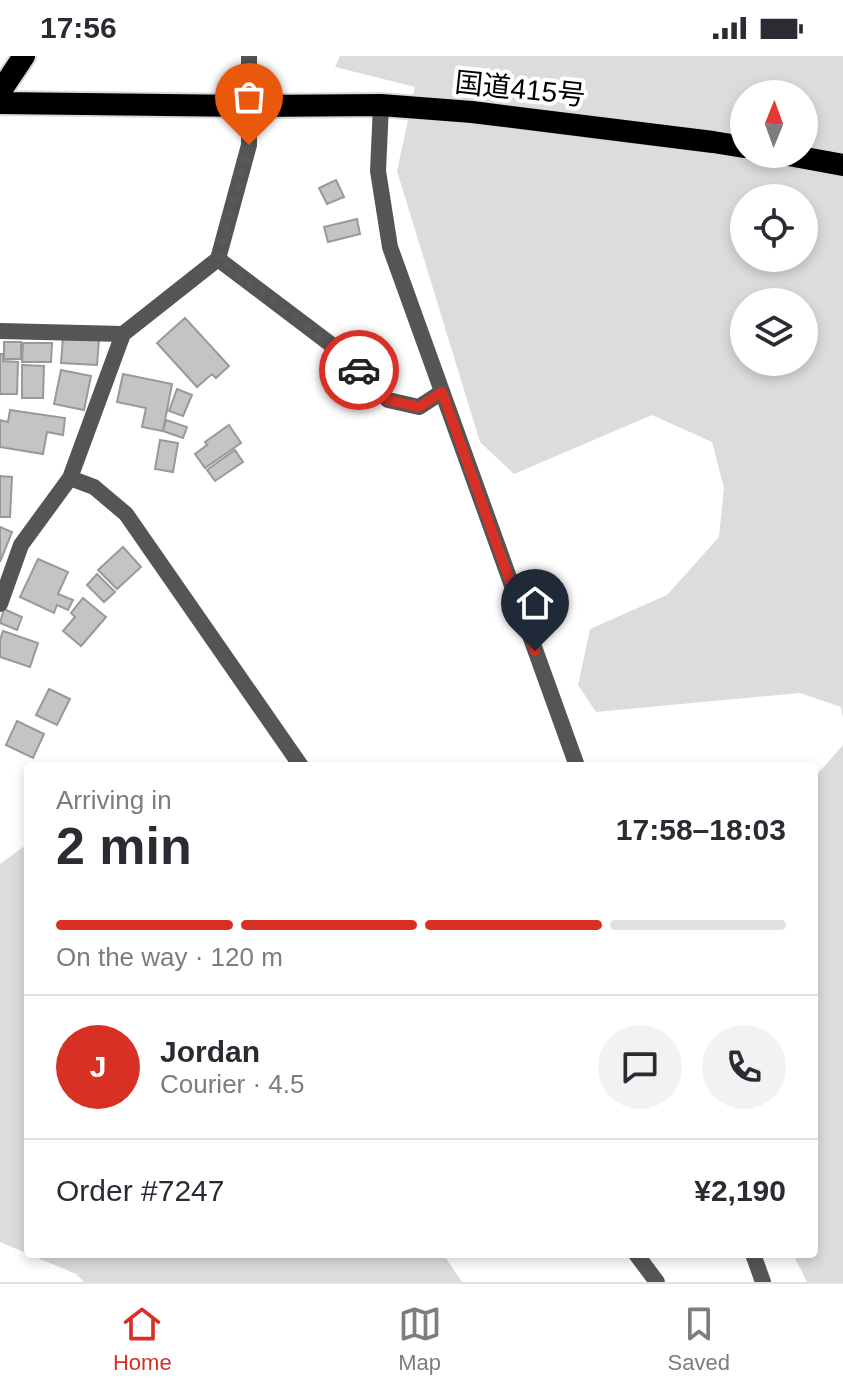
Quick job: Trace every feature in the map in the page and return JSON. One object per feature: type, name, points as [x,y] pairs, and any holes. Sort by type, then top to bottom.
[{"type":"highway","points":[[0,92],[24,56]]},
{"type":"highway","name":"国道415号","points":[[0,103],[381,105],[472,112],[730,145]]},
{"type":"highway","points":[[818,160],[843,165]]},
{"type":"street","points":[[0,604],[21,545],[70,478],[123,334],[218,259],[249,145],[249,56]]},
{"type":"street","points":[[381,105],[378,171],[390,247],[576,762]]},
{"type":"street","points":[[218,259],[341,352],[388,400],[419,407],[442,392]]},
{"type":"street","points":[[0,331],[123,334]]},
{"type":"street","points":[[70,478],[94,487],[126,514],[298,762]]},
{"type":"street","points":[[639,1258],[657,1282]]},
{"type":"street","points":[[754,1258],[763,1282]]},
{"type":"shaded area","points":[[340,56],[843,56],[843,718],[841,707],[800,693],[596,712],[578,685],[590,629],[667,595],[719,537],[724,488],[712,442],[652,415],[514,474],[480,442],[397,171],[415,87],[335,67]]},
{"type":"shaded area","points":[[843,745],[843,1282],[807,1282],[795,1258],[818,1258],[818,773]]},
{"type":"shaded area","points":[[24,847],[24,1252],[0,1242],[0,864]]},
{"type":"shaded area","points":[[38,1258],[446,1258],[462,1282],[84,1282],[76,1274]]},
{"type":"building","points":[[336,180],[344,197],[327,204],[319,188]]},
{"type":"building","points":[[357,219],[360,234],[328,242],[324,227]]},
{"type":"building","points":[[185,318],[229,366],[216,378],[212,374],[197,387],[157,343]]},
{"type":"building","points":[[63,337],[99,339],[97,365],[61,363]]},
{"type":"building","points":[[4,342],[21,342],[21,359],[4,359]]},
{"type":"building","points":[[23,343],[52,343],[51,362],[22,362]]},
{"type":"building","points":[[387,345],[394,355],[382,364],[375,355]]},
{"type":"building","points":[[0,354],[3,354],[3,361],[18,362],[17,394],[0,394]]},
{"type":"building","points":[[22,365],[44,366],[43,398],[22,398]]},
{"type":"building","points":[[61,370],[91,376],[84,410],[54,404]]},
{"type":"building","points":[[123,374],[172,384],[163,431],[142,427],[146,408],[117,402]]},
{"type":"building","points":[[177,389],[192,395],[183,416],[169,411]]},
{"type":"building","points":[[10,410],[65,418],[63,435],[47,432],[43,454],[0,447],[0,420],[8,422]]},
{"type":"building","points":[[166,420],[187,427],[183,438],[163,431]]},
{"type":"building","points":[[229,425],[241,443],[205,468],[195,454],[207,445],[205,442]]},
{"type":"building","points":[[160,440],[178,443],[173,472],[155,469]]},
{"type":"building","points":[[235,450],[243,462],[215,481],[207,470]]},
{"type":"building","points":[[0,476],[12,477],[10,517],[0,517]]},
{"type":"building","points":[[0,527],[12,532],[0,562]]},
{"type":"building","points":[[123,547],[141,567],[117,589],[98,570]]},
{"type":"building","points":[[38,559],[68,572],[58,594],[73,600],[68,610],[57,605],[54,613],[20,597]]},
{"type":"building","points":[[97,574],[115,592],[104,602],[87,585]]},
{"type":"building","points":[[83,598],[106,617],[81,646],[63,631],[75,617],[71,613]]},
{"type":"building","points":[[4,609],[22,617],[17,630],[0,623]]},
{"type":"building","points":[[3,631],[38,643],[30,667],[0,657]]},
{"type":"building","points":[[49,689],[70,699],[57,725],[36,715]]},
{"type":"building","points":[[17,721],[44,734],[33,758],[6,745]]},
{"type":"way so far","points":[[249,145],[218,259],[341,352],[359,370]]},
{"type":"route","points":[[359,370],[388,400],[419,407],[442,392],[535,651]]}]
